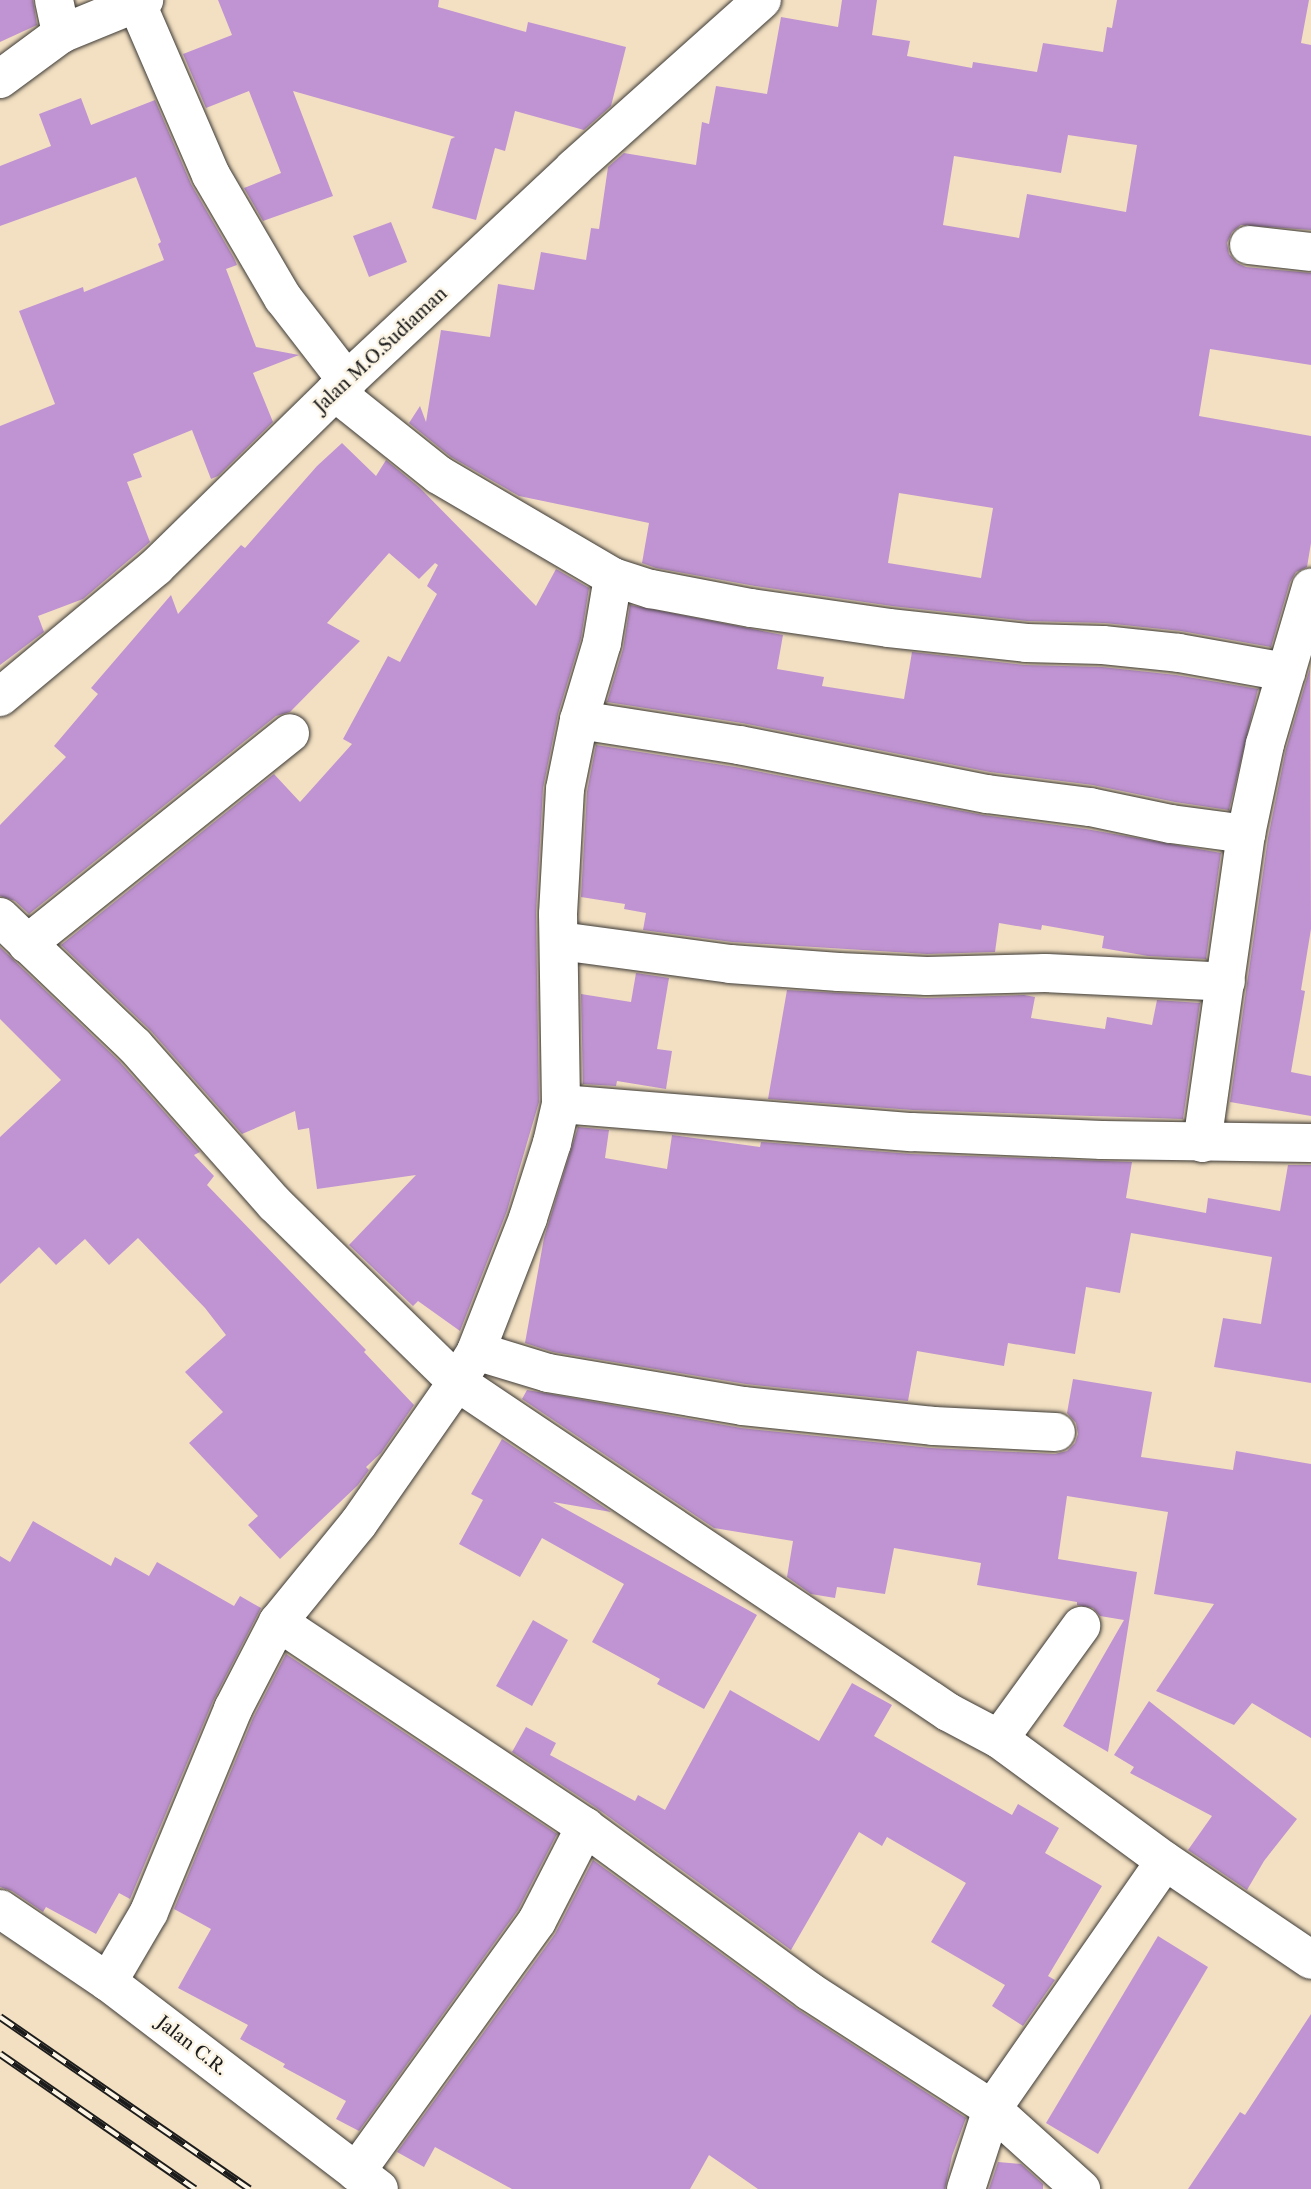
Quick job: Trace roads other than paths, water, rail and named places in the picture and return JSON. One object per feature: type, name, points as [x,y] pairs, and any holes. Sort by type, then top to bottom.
[{"type":"street","name":"Jalan M.O.Sudiaman","points":[[0,697],[156,567],[341,387],[574,168],[762,0]]},
{"type":"street","points":[[0,79],[58,17],[140,2],[211,175],[283,298],[341,387],[439,475],[613,577],[692,598],[889,628],[1026,643],[1103,645],[1179,653],[1286,671]]},
{"type":"street","points":[[1249,246],[1311,252]]},
{"type":"street","points":[[108,1982],[149,1912],[233,1709],[278,1622],[358,1524],[466,1367],[528,1218],[552,1143],[561,1104],[558,914],[564,801],[579,720],[602,643],[613,577]]},
{"type":"street","points":[[1202,1143],[1246,834],[1265,744],[1311,588]]},
{"type":"street","points":[[579,720],[739,745],[987,794],[1090,807],[1171,824],[1246,834]]},
{"type":"street","points":[[27,944],[290,733]]},
{"type":"street","points":[[0,917],[135,1046],[275,1204],[466,1367],[948,1712],[999,1739],[1165,1861],[1310,1958]]},
{"type":"street","points":[[560,941],[730,964],[839,972],[927,976],[1045,973],[1226,982]]},
{"type":"street","points":[[561,1104],[912,1132],[1202,1143],[1311,1143]]},
{"type":"street","points":[[466,1367],[560,1375],[743,1406],[933,1426],[1056,1432]]},
{"type":"street","points":[[278,1622],[585,1827],[808,1991],[992,2109],[1081,2189]]},
{"type":"street","points":[[999,1739],[1081,1626]]},
{"type":"street","points":[[368,2181],[537,1921],[585,1827]]},
{"type":"street","points":[[966,2189],[992,2109],[1165,1861]]},
{"type":"street","name":"Jalan C.R.","points":[[0,1909],[108,1982],[368,2181]]},
{"type":"railway","points":[[0,2017],[249,2189]]},
{"type":"railway","points":[[0,2054],[195,2189]]}]
